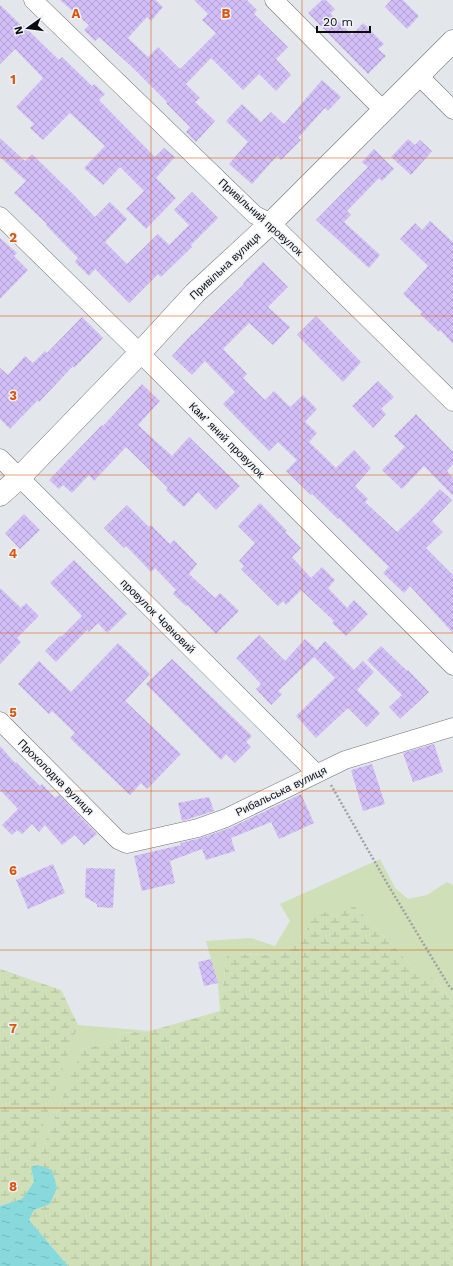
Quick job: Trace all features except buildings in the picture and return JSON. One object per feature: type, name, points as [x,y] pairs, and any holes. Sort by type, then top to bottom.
[{"type":"street","name":"Привільний провулок","points":[[33,0],[255,215],[271,223],[453,402]]},
{"type":"street","points":[[274,0],[384,110]]},
{"type":"street","name":"Привільна вулиця","points":[[0,495],[19,478],[140,353],[195,293],[271,223],[453,41]]},
{"type":"street","points":[[419,76],[453,110]]},
{"type":"street","name":"Камʼяний провулок","points":[[0,216],[140,353],[453,666]]},
{"type":"street","name":"провулок Човновий","points":[[0,458],[319,772]]},
{"type":"street","name":"Прохолодна вулиця","points":[[0,721],[111,833]]},
{"type":"street","name":"Рибальська вулиця","points":[[111,833],[118,840],[127,844],[198,828],[226,818],[345,760],[453,727]]},
{"type":"path","points":[[319,772],[449,986],[453,990]]},
{"type":"green space","points":[[380,859],[395,888],[408,899],[427,895],[447,882],[453,885],[453,1002],[436,980],[411,965],[359,910],[307,931],[281,955],[227,954],[220,1011],[218,983],[206,941],[251,938],[275,946],[290,921],[280,904]]},
{"type":"green space","points":[[351,905],[359,910],[411,965],[436,980],[453,1002],[453,1266],[68,1266],[29,1220],[34,1210],[50,1204],[57,1188],[32,1173],[34,1182],[22,1199],[0,1206],[0,969],[61,990],[78,1025],[33,1155],[39,1157],[82,1049],[117,1041],[121,1033],[150,1031],[220,1011],[227,954],[281,955],[307,931],[308,917]]},
{"type":"green space","points":[[78,1025],[150,1031],[121,1033],[117,1041],[82,1049],[39,1157],[32,1155]]},
{"type":"water","points":[[38,1165],[52,1170],[57,1188],[50,1204],[34,1210],[29,1220],[68,1266],[0,1266],[0,1206],[22,1199],[34,1182],[31,1167]]}]
